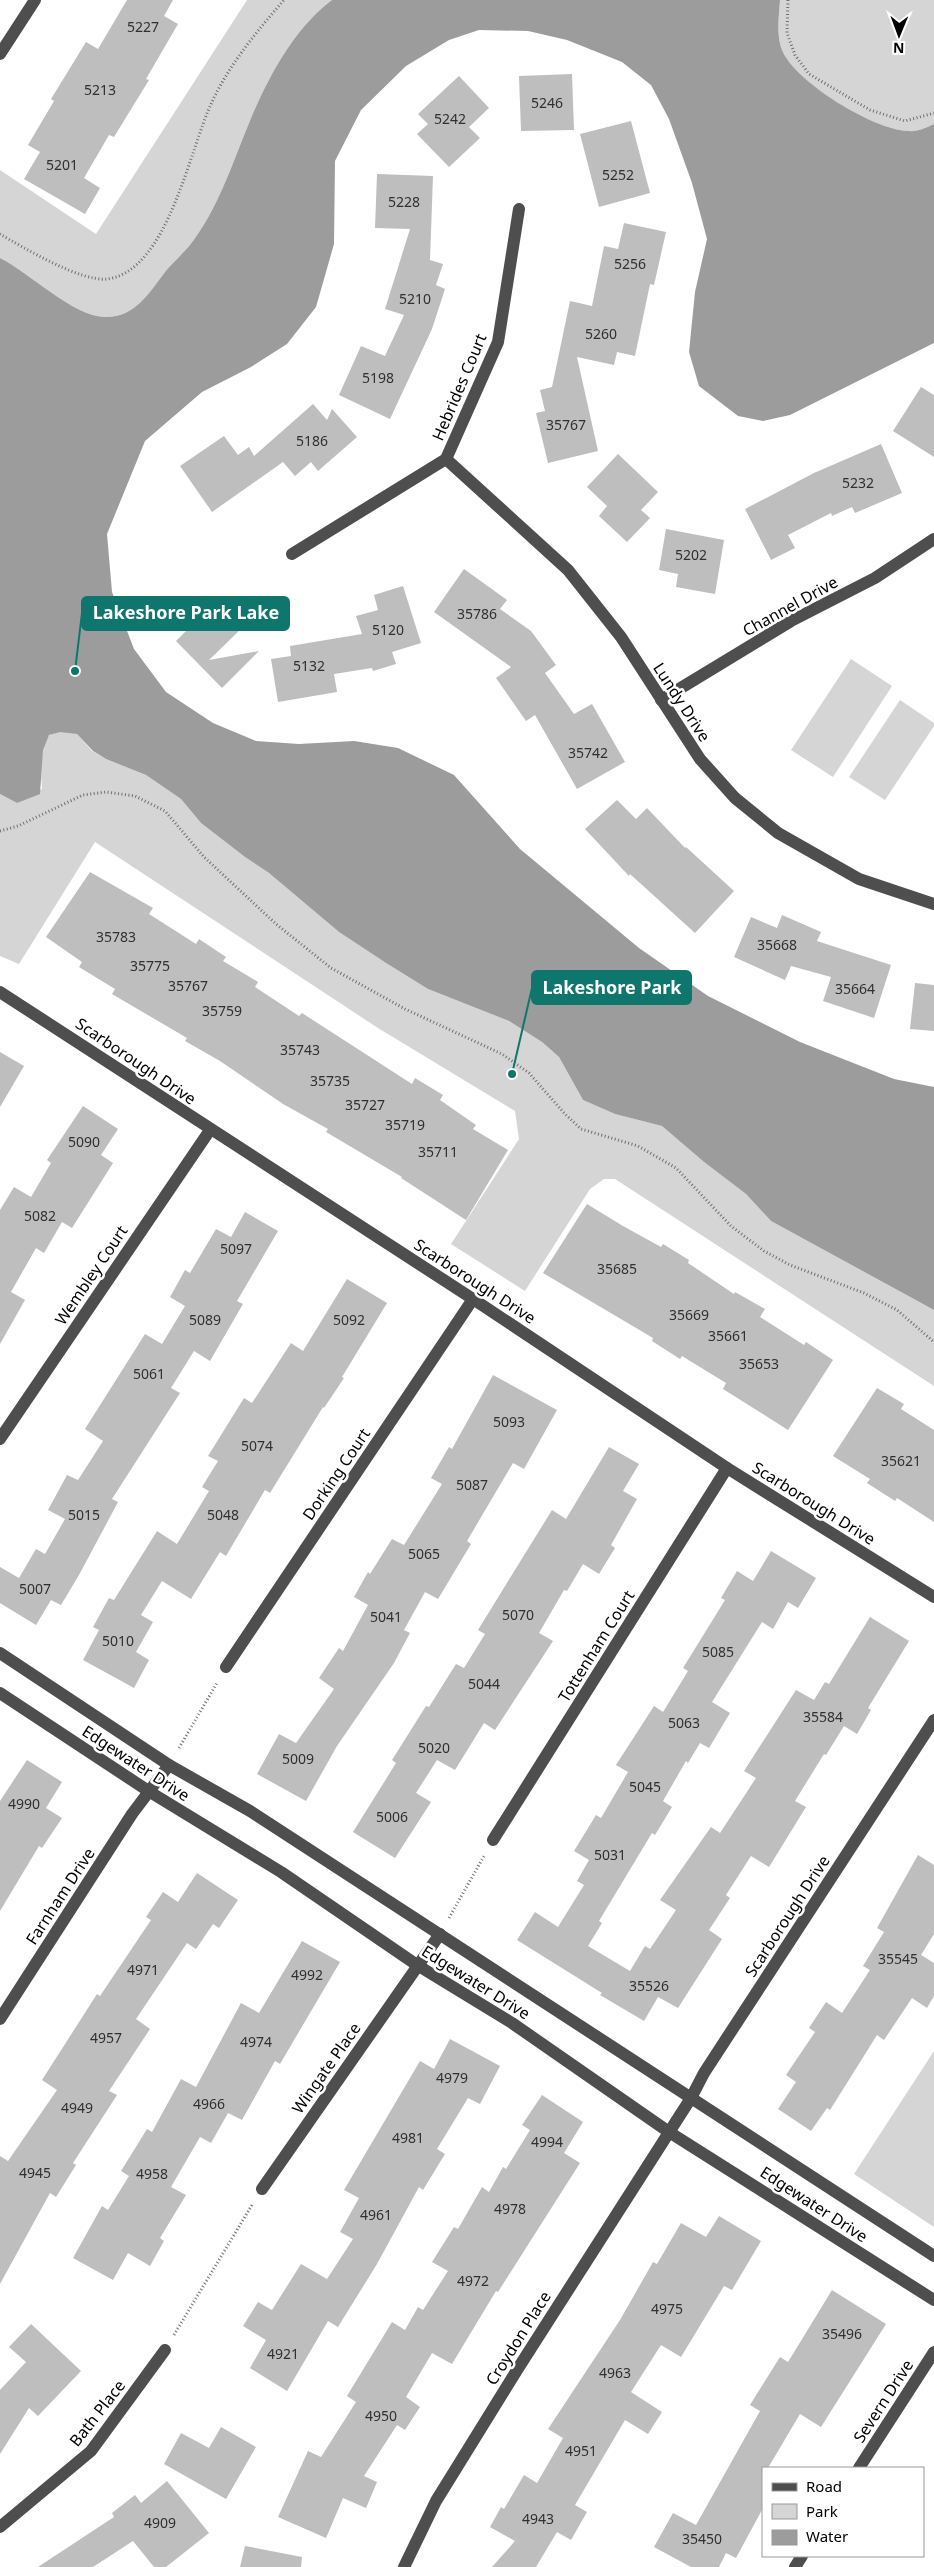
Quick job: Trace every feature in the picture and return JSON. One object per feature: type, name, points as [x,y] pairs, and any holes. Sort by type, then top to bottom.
[{"type":"street","points":[[0,54],[35,0]]},
{"type":"street","name":"Hebrides Court","points":[[292,554],[446,459],[498,342],[519,209]]},
{"type":"street","name":"Lundy Drive","points":[[446,459],[568,570],[621,637],[700,759],[735,798],[778,834],[859,879],[934,904]]},
{"type":"street","name":"Channel Drive","points":[[662,700],[791,621],[875,578],[934,539]]},
{"type":"street","name":"Scarborough Drive","points":[[0,992],[473,1299],[727,1468],[934,1597]]},
{"type":"street","name":"Wembley Court","points":[[0,1440],[210,1130]]},
{"type":"street","name":"Dorking Court","points":[[226,1667],[473,1299]]},
{"type":"street","name":"Tottenham Court","points":[[493,1840],[727,1468]]},
{"type":"street","name":"Edgewater Drive","points":[[0,1654],[169,1765],[250,1811],[934,2256]]},
{"type":"street","name":"Edgewater Drive","points":[[0,1693],[150,1792],[281,1872],[417,1965],[512,2023],[670,2132],[934,2300]]},
{"type":"street","name":"Scarborough Drive","points":[[670,2132],[704,2073],[934,1720]]},
{"type":"street","name":"Farnham Drive","points":[[0,2019],[132,1814],[169,1765]]},
{"type":"street","name":"Wingate Place","points":[[262,2189],[440,1934]]},
{"type":"street","name":"Croydon Place","points":[[404,2567],[436,2501],[516,2370],[670,2132]]},
{"type":"street","name":"Bath Place","points":[[0,2527],[91,2452],[165,2350]]},
{"type":"street","name":"Severn Drive","points":[[860,2467],[934,2352]]},
{"type":"path","points":[[0,234],[26,250],[92,279],[109,279],[130,269],[148,252],[180,194],[211,103],[253,39],[284,0]]},
{"type":"path","points":[[788,0],[787,33],[795,56],[809,74],[870,110],[905,121],[934,113]]},
{"type":"path","points":[[0,831],[18,826],[83,796],[106,792],[135,796],[165,811],[204,857],[276,924],[331,968],[405,1009],[502,1054],[529,1073],[564,1114],[582,1129],[638,1146],[676,1168],[731,1226],[764,1251],[790,1265],[864,1292],[897,1310],[934,1342]]},
{"type":"path","points":[[169,1765],[226,1667]]},
{"type":"path","points":[[440,1934],[493,1840]]},
{"type":"path","points":[[165,2350],[262,2189]]},
{"type":"green space","points":[[247,0],[332,0],[313,16],[275,69],[250,120],[216,203],[205,223],[190,245],[168,268],[147,296],[133,309],[124,313],[104,317],[92,315],[65,302],[0,258],[0,170],[96,234]]},
{"type":"green space","points":[[780,0],[934,0],[934,124],[915,131],[893,129],[837,102],[802,76],[790,63],[780,44],[778,32]]},
{"type":"green space","points":[[851,659],[892,686],[833,777],[791,750]]},
{"type":"green space","points":[[900,700],[934,723],[934,726],[885,800],[849,777]]},
{"type":"green space","points":[[67,731],[77,734],[92,751],[106,759],[146,775],[181,799],[201,823],[269,873],[339,932],[386,963],[428,989],[509,1021],[542,1042],[559,1057],[583,1100],[615,1114],[662,1126],[704,1162],[746,1194],[771,1221],[934,1310],[934,1386],[615,1179],[604,1179],[590,1189],[525,1291],[451,1244],[519,1139],[515,1111],[378,1028],[95,842],[19,964],[0,956],[0,794],[17,803],[42,789],[41,776],[44,744],[51,734]]},
{"type":"green space","points":[[934,2051],[934,2227],[854,2174]]},
{"type":"water","points":[[332,0],[780,0],[778,32],[780,44],[790,63],[802,76],[837,102],[893,129],[915,131],[934,124],[934,343],[790,415],[763,421],[738,416],[699,386],[689,352],[695,292],[707,239],[692,183],[669,119],[651,85],[622,62],[567,40],[528,31],[479,30],[449,40],[406,66],[361,110],[335,161],[334,244],[316,307],[287,344],[251,367],[202,392],[145,441],[107,534],[112,592],[134,649],[166,692],[213,723],[256,741],[299,744],[354,741],[398,748],[454,775],[520,849],[639,948],[708,996],[800,1042],[894,1079],[934,1087],[934,1310],[771,1221],[746,1194],[704,1162],[662,1126],[615,1114],[583,1100],[559,1057],[542,1042],[509,1021],[428,989],[339,932],[269,873],[201,823],[181,799],[146,775],[106,759],[93,751],[77,734],[60,732],[49,735],[43,750],[40,794],[17,803],[0,794],[0,258],[65,302],[92,315],[115,316],[133,309],[147,296],[165,272],[190,245],[205,223],[225,183],[259,100],[275,69],[313,16]]},
{"type":"building","points":[[127,0],[173,0],[164,16],[178,24],[146,79],[149,80],[114,137],[109,135],[84,178],[100,188],[85,214],[24,179],[40,152],[28,145],[54,101],[51,99],[86,42],[98,49]]},
{"type":"building","points":[[572,74],[574,130],[521,131],[519,76]]},
{"type":"building","points":[[459,76],[489,108],[469,127],[480,138],[449,167],[417,134],[428,124],[418,114]]},
{"type":"building","points":[[631,121],[650,193],[599,207],[580,134]]},
{"type":"building","points":[[377,174],[433,176],[430,260],[443,264],[436,285],[445,289],[432,329],[390,419],[339,395],[361,346],[385,356],[404,315],[385,309],[410,229],[375,228]]},
{"type":"building","points":[[624,223],[666,232],[654,285],[650,284],[635,356],[617,352],[614,365],[577,357],[598,451],[548,463],[536,413],[545,411],[540,390],[552,387],[570,301],[592,306],[604,246],[618,249]]},
{"type":"building","points":[[921,387],[934,395],[934,457],[893,431]]},
{"type":"building","points":[[313,404],[327,420],[332,409],[357,437],[318,471],[311,462],[295,476],[283,462],[212,512],[180,466],[224,436],[238,455],[249,447],[254,456]]},
{"type":"building","points":[[881,444],[902,493],[855,513],[852,507],[832,516],[831,513],[788,535],[795,548],[771,560],[745,509],[814,473]]},
{"type":"building","points":[[618,454],[658,492],[641,510],[650,518],[627,542],[599,516],[607,506],[587,487]]},
{"type":"building","points":[[666,529],[724,540],[715,594],[676,587],[678,574],[659,570]]},
{"type":"building","points":[[464,569],[507,600],[500,609],[531,631],[556,665],[545,673],[574,714],[592,704],[625,762],[577,789],[535,715],[526,721],[496,678],[511,667],[434,612]]},
{"type":"building","points":[[403,586],[421,643],[392,652],[396,664],[373,671],[372,668],[334,674],[337,692],[278,702],[271,659],[291,656],[290,646],[362,634],[356,616],[378,610],[374,595]]},
{"type":"building","points":[[216,601],[242,628],[209,660],[259,651],[222,688],[176,641]]},
{"type":"building","points":[[617,800],[636,819],[647,808],[685,848],[734,891],[695,933],[630,874],[629,876],[585,829]]},
{"type":"building","points":[[90,872],[153,908],[149,914],[196,944],[199,939],[226,957],[223,961],[258,982],[255,987],[299,1016],[302,1013],[412,1084],[415,1078],[443,1095],[440,1100],[476,1125],[473,1129],[508,1150],[466,1220],[402,1177],[326,1132],[328,1129],[283,1104],[220,1061],[185,1041],[187,1038],[112,994],[115,989],[79,967],[82,962],[46,937]]},
{"type":"building","points":[[782,915],[821,932],[817,941],[891,965],[874,1018],[823,1001],[831,977],[791,966],[785,980],[734,957],[751,917],[777,928]]},
{"type":"building","points":[[915,983],[934,985],[934,1031],[910,1029]]},
{"type":"building","points":[[0,1052],[24,1066],[0,1107]]},
{"type":"building","points":[[83,1106],[118,1129],[101,1155],[113,1163],[72,1228],[62,1222],[44,1253],[36,1248],[11,1292],[25,1300],[0,1344],[0,1210],[14,1187],[31,1197],[51,1163],[47,1160]]},
{"type":"building","points":[[587,1204],[661,1247],[663,1244],[689,1260],[688,1263],[734,1294],[735,1292],[765,1309],[760,1317],[804,1345],[806,1342],[833,1360],[788,1430],[723,1389],[726,1383],[682,1356],[680,1359],[652,1341],[653,1338],[543,1273]]},
{"type":"building","points":[[245,1212],[278,1231],[237,1301],[243,1304],[210,1361],[194,1351],[171,1388],[180,1393],[112,1499],[118,1502],[79,1575],[61,1605],[51,1600],[36,1625],[0,1603],[0,1567],[19,1578],[36,1549],[45,1554],[65,1519],[48,1510],[67,1475],[78,1480],[103,1441],[85,1429],[145,1334],[162,1344],[185,1306],[170,1297],[185,1270],[190,1273],[216,1229],[231,1237]]},
{"type":"building","points":[[347,1279],[387,1303],[342,1377],[344,1378],[323,1407],[270,1493],[265,1490],[226,1556],[220,1552],[191,1599],[162,1581],[141,1615],[153,1622],[136,1652],[149,1660],[134,1688],[83,1660],[99,1630],[93,1627],[109,1598],[114,1600],[157,1531],[177,1544],[209,1491],[202,1487],[218,1461],[208,1456],[244,1398],[252,1403],[291,1343],[303,1351]]},
{"type":"building","points":[[493,1375],[557,1410],[524,1469],[513,1463],[467,1541],[471,1544],[438,1599],[425,1592],[404,1630],[410,1633],[394,1663],[337,1746],[306,1801],[257,1774],[279,1734],[296,1743],[334,1689],[319,1678],[339,1648],[343,1651],[368,1605],[354,1597],[368,1572],[370,1574],[392,1539],[404,1545],[442,1484],[431,1478],[449,1447],[452,1449]]},
{"type":"building","points":[[877,1388],[904,1404],[901,1409],[934,1430],[934,1522],[897,1498],[895,1501],[867,1483],[870,1479],[833,1456]]},
{"type":"building","points":[[609,1447],[639,1464],[623,1491],[637,1499],[611,1545],[615,1548],[599,1574],[583,1564],[567,1591],[564,1590],[539,1633],[553,1641],[495,1730],[484,1723],[455,1770],[437,1760],[416,1793],[431,1802],[395,1858],[353,1832],[396,1763],[392,1760],[426,1706],[429,1707],[456,1664],[464,1668],[485,1634],[478,1630],[552,1510],[566,1519]]},
{"type":"building","points":[[771,1551],[816,1578],[798,1608],[788,1602],[773,1629],[762,1622],[712,1702],[730,1713],[709,1748],[700,1743],[688,1763],[686,1761],[663,1801],[672,1807],[655,1835],[652,1833],[599,1921],[602,1923],[588,1946],[630,1971],[645,1946],[650,1949],[676,1910],[660,1900],[711,1827],[720,1833],[756,1778],[744,1771],[796,1690],[814,1700],[825,1682],[829,1684],[870,1617],[909,1641],[868,1708],[871,1710],[857,1734],[844,1726],[826,1755],[824,1754],[795,1801],[806,1807],[769,1867],[751,1856],[726,1895],[730,1898],[709,1930],[722,1939],[678,2008],[658,1997],[644,2021],[600,1995],[602,1993],[517,1940],[535,1912],[558,1927],[584,1885],[577,1881],[589,1860],[574,1851],[596,1815],[601,1818],[628,1772],[616,1765],[654,1706],[663,1712],[688,1671],[683,1668],[725,1600],[721,1598],[737,1571],[753,1581]]},
{"type":"building","points":[[27,1760],[62,1782],[46,1808],[62,1818],[42,1848],[39,1846],[0,1911],[0,1801]]},
{"type":"building","points":[[918,1855],[934,1865],[934,1934],[921,1955],[934,1963],[934,1996],[927,2008],[912,1998],[884,2040],[877,2035],[830,2110],[827,2108],[811,2131],[778,2109],[796,2082],[786,2075],[815,2032],[809,2028],[826,2002],[842,2013],[870,1970],[863,1966],[884,1932],[877,1928]]},
{"type":"building","points":[[197,1873],[238,1900],[219,1928],[213,1924],[196,1949],[187,1943],[136,2019],[150,2029],[109,2091],[117,2095],[73,2163],[76,2165],[56,2197],[50,2193],[0,2284],[0,2156],[8,2161],[57,2090],[42,2080],[97,1994],[100,1996],[151,1920],[146,1917],[163,1892],[178,1902]]},
{"type":"building","points":[[302,1941],[340,1962],[280,2064],[275,2061],[242,2120],[228,2113],[211,2143],[200,2137],[171,2187],[186,2195],[160,2238],[164,2241],[150,2266],[128,2253],[113,2280],[73,2258],[102,2206],[108,2210],[129,2176],[121,2171],[147,2129],[152,2132],[181,2079],[196,2087],[241,2003],[259,2013]]},
{"type":"building","points":[[450,2039],[500,2066],[480,2104],[468,2098],[437,2149],[445,2154],[423,2190],[419,2187],[377,2264],[338,2327],[328,2321],[287,2391],[250,2368],[266,2340],[243,2326],[258,2302],[272,2310],[301,2264],[327,2279],[353,2239],[340,2232],[359,2198],[344,2190],[420,2061],[434,2069]]},
{"type":"building","points":[[542,2095],[583,2122],[564,2153],[580,2163],[498,2292],[496,2291],[452,2364],[432,2353],[406,2397],[420,2407],[405,2430],[397,2425],[364,2476],[377,2482],[366,2508],[343,2498],[326,2538],[278,2517],[308,2451],[321,2457],[356,2402],[347,2396],[392,2322],[405,2330],[418,2307],[423,2310],[448,2271],[432,2262],[454,2227],[458,2229],[482,2187],[489,2192],[503,2167],[506,2169],[530,2130],[522,2125]]},
{"type":"building","points":[[719,2216],[761,2241],[732,2290],[724,2286],[681,2357],[661,2345],[631,2392],[662,2412],[648,2434],[625,2420],[575,2505],[587,2512],[571,2540],[557,2532],[536,2567],[492,2567],[515,2541],[490,2527],[501,2507],[504,2509],[524,2475],[537,2483],[563,2438],[548,2429],[620,2320],[653,2262],[657,2264],[681,2223],[706,2237]]},
{"type":"building","points":[[832,2290],[886,2324],[821,2427],[800,2414],[769,2467],[762,2467],[762,2510],[736,2558],[726,2553],[719,2567],[691,2567],[654,2547],[673,2513],[696,2525],[760,2411],[750,2405],[780,2357],[788,2362]]},
{"type":"building","points":[[31,2324],[81,2371],[38,2416],[29,2408],[0,2454],[0,2390],[26,2362],[9,2347]]},
{"type":"building","points":[[221,2427],[256,2447],[226,2499],[164,2464],[181,2433],[209,2448]]},
{"type":"building","points":[[167,2481],[209,2533],[166,2567],[154,2567],[133,2541],[93,2567],[38,2567],[114,2517],[112,2513],[135,2495],[141,2503]]},
{"type":"building","points":[[245,2546],[302,2557],[301,2567],[240,2567]]},
{"type":"place","name":"Lakeshore Park Lake","points":[[75,671]]},
{"type":"place","name":"Lakeshore Park","points":[[512,1074]]}]
